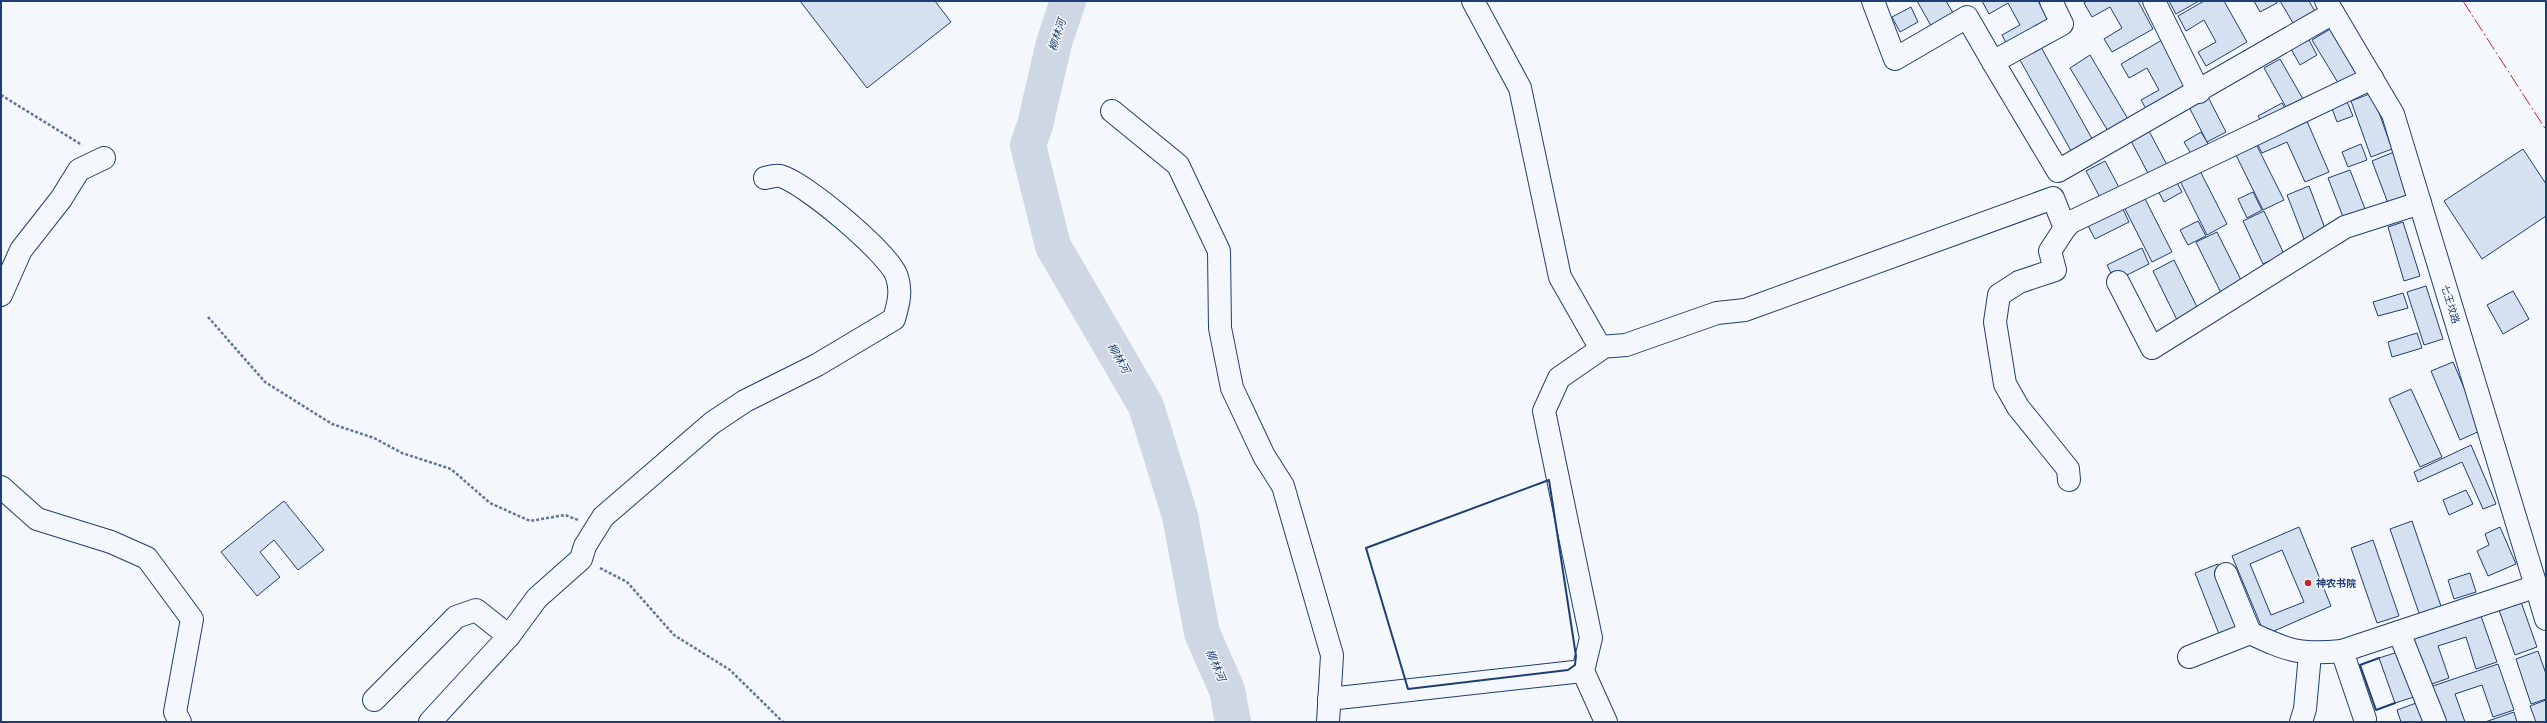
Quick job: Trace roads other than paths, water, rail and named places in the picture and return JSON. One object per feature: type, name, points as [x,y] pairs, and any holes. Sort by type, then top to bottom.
[{"type":"street","points":[[1473,1],[1520,88],[1560,277],[1600,347]]},
{"type":"street","points":[[1873,1],[1895,59],[1967,17],[2058,171],[2198,92],[2330,7]]},
{"type":"street","points":[[1994,62],[2062,24],[2051,1]]},
{"type":"street","points":[[2154,1],[2198,92]]},
{"type":"street","name":"七王坟路","points":[[2330,7],[2393,114],[2546,619]]},
{"type":"street","points":[[2069,480],[2068,469],[2018,407],[2005,384],[1995,322],[1999,295],[2019,282],[2055,270],[2050,251],[2065,228],[2071,222],[2372,78]]},
{"type":"street","points":[[1112,111],[1178,165],[1219,252],[1220,328],[1232,388],[1264,456],[1283,486],[1332,655],[1328,722]]},
{"type":"street","points":[[1,295],[21,250],[61,199],[79,170],[104,158]]},
{"type":"street","points":[[430,722],[510,636],[537,598],[581,559],[586,546],[603,517],[712,422],[745,401],[817,365],[894,319],[900,298],[897,276],[886,258],[814,194],[780,176],[765,178]]},
{"type":"street","points":[[1600,347],[1626,345],[1717,313],[1744,310],[2053,198],[2065,228]]},
{"type":"street","points":[[2118,282],[2152,348],[2345,227],[2420,203]]},
{"type":"street","points":[[1600,347],[1601,349],[1559,378],[1544,411],[1591,638],[1583,671],[1606,722]]},
{"type":"street","points":[[1,486],[37,519],[111,542],[147,558],[192,619],[175,712],[180,722]]},
{"type":"street","points":[[2226,574],[2250,633],[2273,645],[2310,654],[2342,651],[2536,586]]},
{"type":"street","points":[[374,700],[456,617],[476,610],[510,636]]},
{"type":"street","points":[[2400,632],[2434,722]]},
{"type":"street","points":[[2189,657],[2250,633]]},
{"type":"street","points":[[2342,651],[2365,719]]},
{"type":"street","points":[[2301,722],[2305,709],[2310,654]]},
{"type":"street","points":[[1329,699],[1583,671]]},
{"type":"waterway","name":"柳林河","points":[[1068,1],[1054,43],[1035,125],[1028,145],[1053,246],[1146,406],[1180,516],[1202,633],[1227,690],[1233,722]]},
{"type":"place","name":"神农书院","points":[[2308,583]]}]
